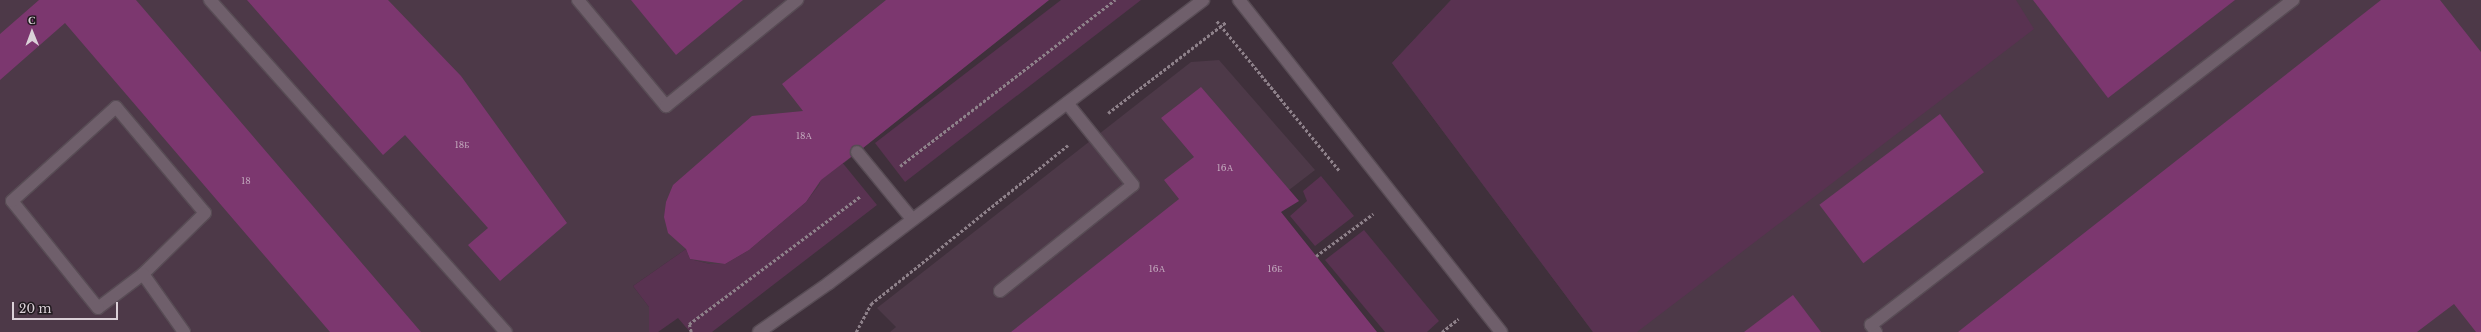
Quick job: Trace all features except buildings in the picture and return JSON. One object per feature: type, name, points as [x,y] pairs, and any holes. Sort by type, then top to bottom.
[{"type":"street","points":[[210,0],[506,332]]},
{"type":"street","points":[[578,0],[666,106],[797,0]]},
{"type":"street","points":[[1239,0],[1500,332]]},
{"type":"street","points":[[1876,332],[1871,325],[2293,0]]},
{"type":"street","points":[[759,332],[912,220],[1202,1]]},
{"type":"street","points":[[1000,291],[1134,186],[1089,128],[1067,103]]},
{"type":"street","points":[[116,108],[205,213],[142,274],[98,308],[12,202],[116,108]]},
{"type":"street","points":[[857,152],[912,220]]},
{"type":"street","points":[[142,274],[184,332]]},
{"type":"path","points":[[691,332],[689,324],[880,181],[1115,0]]},
{"type":"path","points":[[1202,1],[1344,176]]},
{"type":"path","points":[[856,332],[871,304],[1089,128],[1221,26]]},
{"type":"path","points":[[1370,210],[1378,220]]},
{"type":"path","points":[[1316,256],[1373,214]]},
{"type":"path","points":[[1454,312],[1463,323]]},
{"type":"path","points":[[1442,332],[1459,318]]},
{"type":"shaded area","points":[[0,0],[1049,0],[844,163],[828,145],[819,185],[806,202],[749,250],[725,264],[710,264],[690,259],[686,249],[633,286],[649,307],[649,332],[0,332]]},
{"type":"shaded area","points":[[1061,0],[1141,0],[905,182],[875,143]]},
{"type":"shaded area","points":[[1451,0],[2481,0],[2481,332],[1593,332],[1392,63]]},
{"type":"shaded area","points":[[1451,0],[2016,0],[2034,29],[1637,332],[1593,332],[1392,63]]},
{"type":"shaded area","points":[[1219,60],[1315,170],[1289,190],[1281,212],[1142,332],[890,332],[896,327],[877,308],[1191,62]]},
{"type":"shaded area","points":[[828,145],[877,205],[712,332],[690,332],[678,318],[658,332],[649,332],[649,307],[633,286],[686,249],[690,259],[710,264],[725,264],[749,250],[806,202],[819,185]]},
{"type":"shaded area","points":[[1321,176],[1354,216],[1315,246],[1290,216],[1307,201],[1303,191]]},
{"type":"shaded area","points":[[1364,230],[1439,321],[1427,332],[1385,332],[1325,260]]}]
